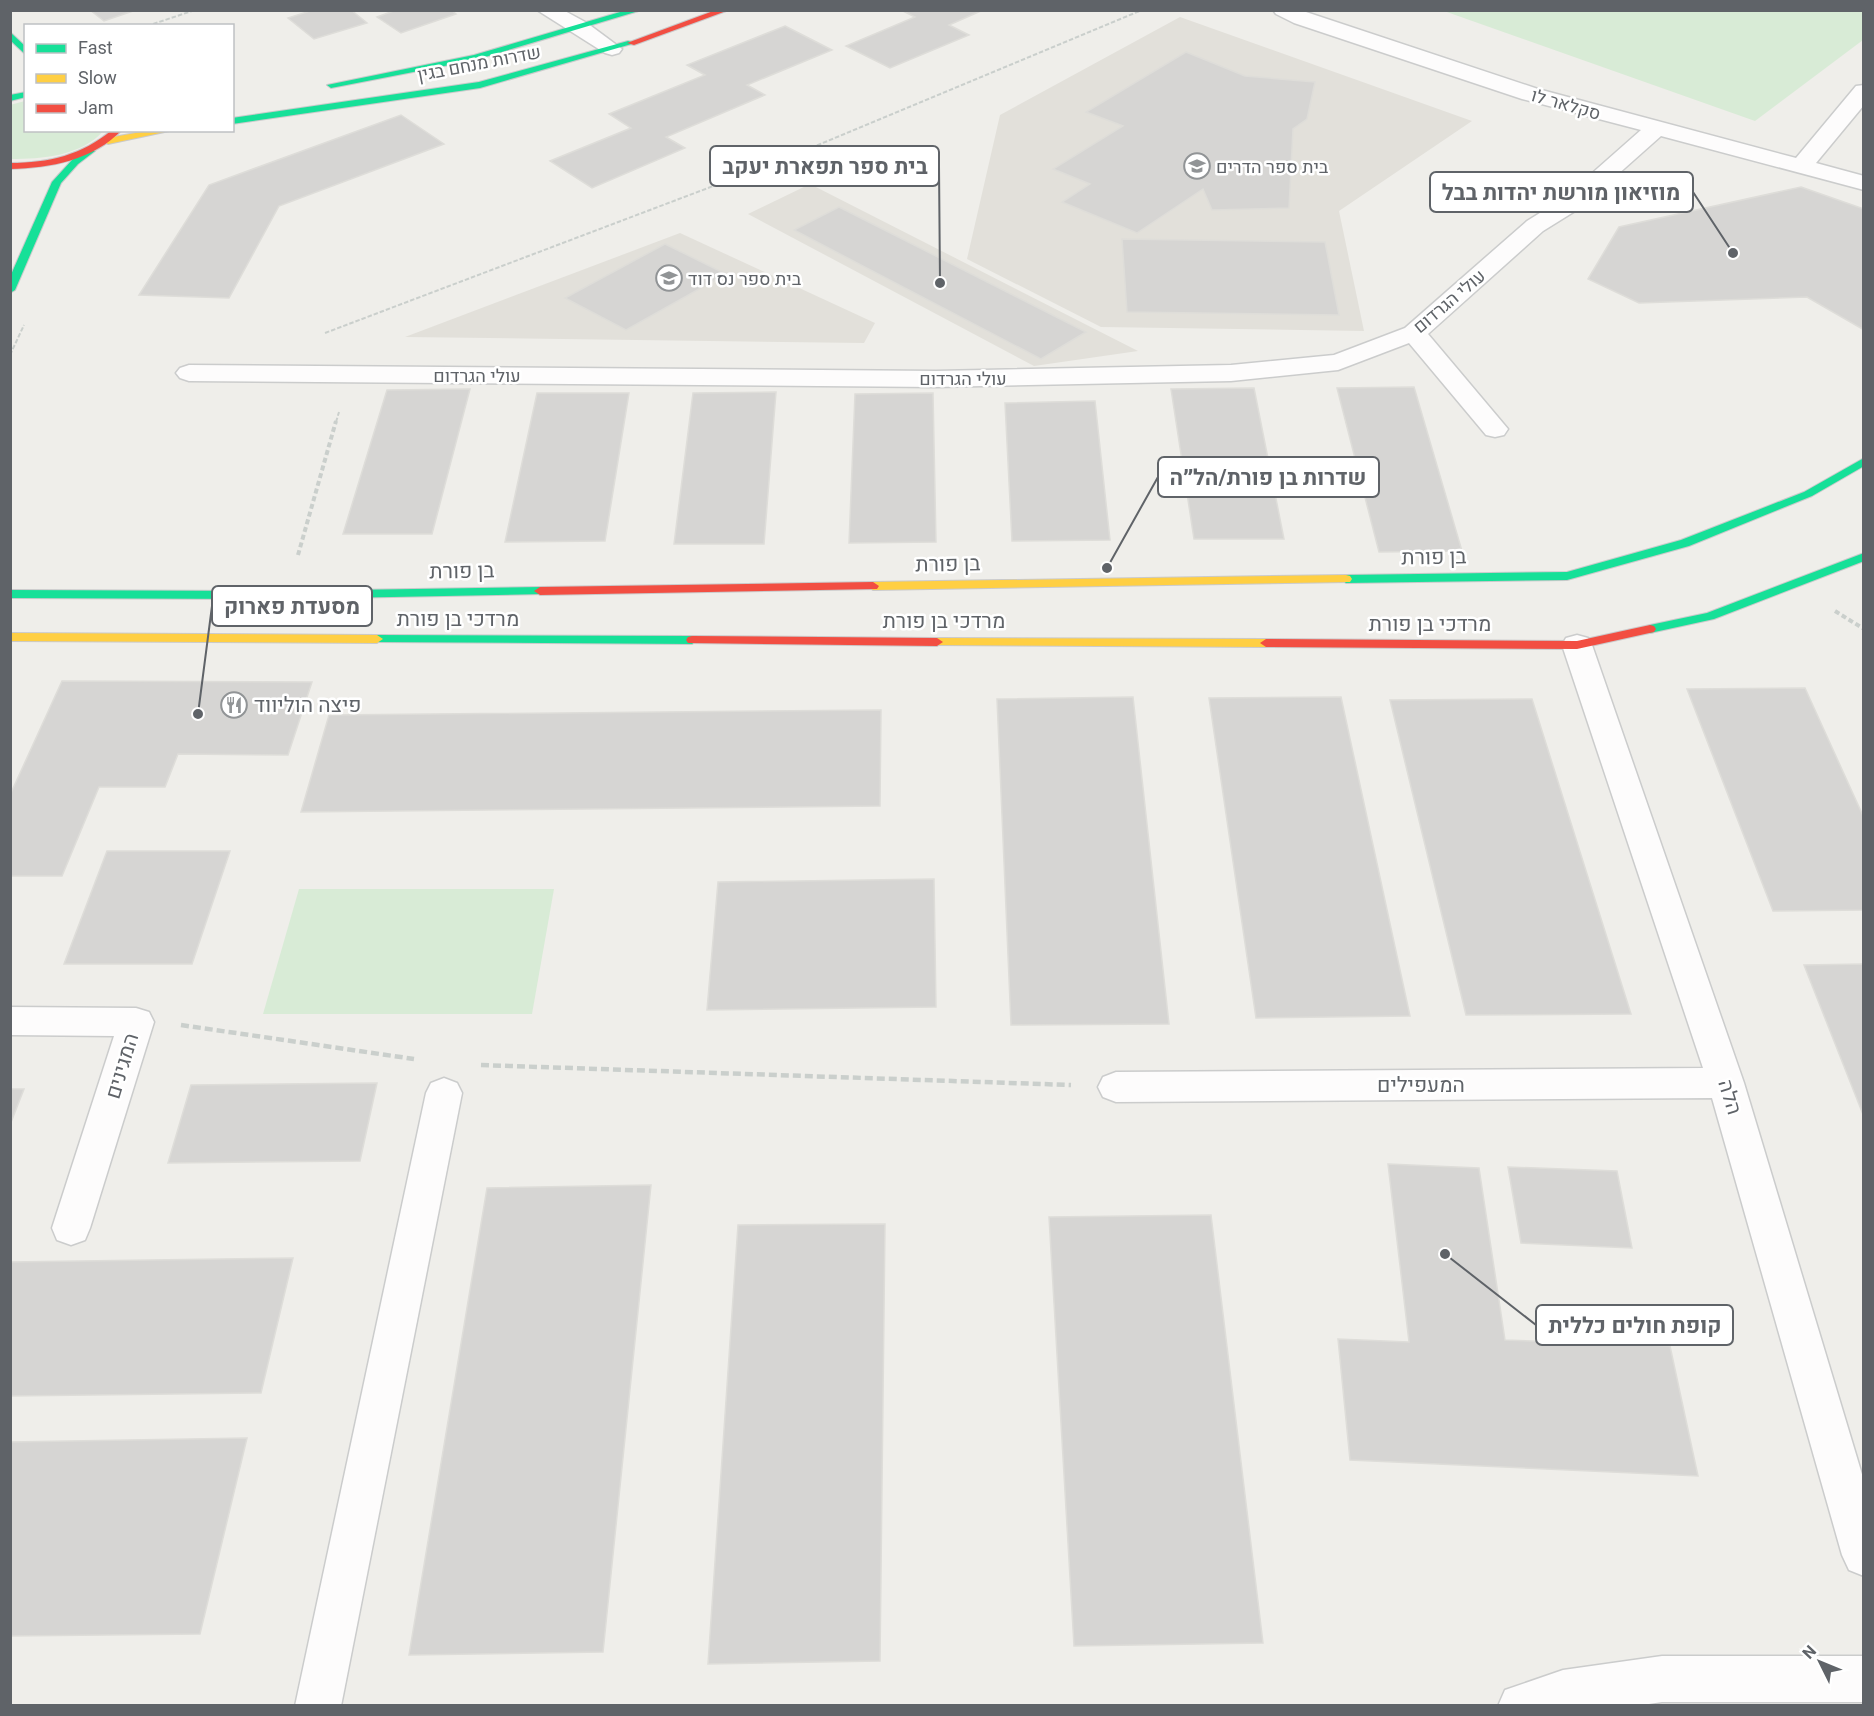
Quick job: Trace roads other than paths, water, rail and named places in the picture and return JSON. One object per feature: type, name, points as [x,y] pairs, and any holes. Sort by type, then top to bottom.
[{"type":"street","points":[[547,10],[580,27],[612,50]]},
{"type":"street","name":"שדרות מנחם בגין","points":[[315,88],[476,57],[638,10]]},
{"type":"street","name":"שדרות מנחם בגין","points":[[234,121],[480,85],[612,50],[725,10]]},
{"type":"street","name":"סקלאר לו","points":[[1282,10],[1301,19],[1530,94],[1860,183]]},
{"type":"street","points":[[10,34],[24,51]]},
{"type":"street","points":[[1801,167],[1863,91]]},
{"type":"street","name":"עולי הגרדום","points":[[189,373],[936,379],[1231,373],[1338,362],[1414,333],[1535,226],[1572,204],[1655,129]]},
{"type":"street","points":[[10,290],[57,182],[75,162],[113,136],[151,132]]},
{"type":"street","points":[[10,166],[41,165],[90,151]]},
{"type":"street","points":[[1414,333],[1496,429]]},
{"type":"street","name":"בן פורת","points":[[10,594],[286,595],[1568,576],[1685,543],[1808,494],[1863,461]]},
{"type":"street","name":"מרדכי בן פורת","points":[[10,637],[1577,645],[1710,616],[1863,557]]},
{"type":"street","name":"הלה","points":[[1577,645],[1726,1083],[1863,1555]]},
{"type":"street","name":"המגינים","points":[[10,1022],[136,1022],[71,1228]]},
{"type":"street","points":[[318,1706],[434,1077]]},
{"type":"street","name":"המעפילים","points":[[1116,1087],[1726,1083]]},
{"type":"street","points":[[1521,1706],[1563,1693],[1662,1679],[1863,1679]]},
{"type":"place","name":"בית ספר הדרים","points":[[1197,166]]},
{"type":"place","name":"מוזיאון מורשת יהדות בבל","points":[[1733,253]]},
{"type":"place","name":"בית ספר נס דוד","points":[[669,278]]},
{"type":"place","name":"בית ספר תפארת יעקב","points":[[940,283]]},
{"type":"place","name":"שדרות בן פורת/הל״ה","points":[[1107,568]]},
{"type":"place","name":"פיצה הוליווד","points":[[234,705]]},
{"type":"place","name":"מסעדת פארוק","points":[[198,714]]},
{"type":"place","name":"קופת חולים כללית","points":[[1445,1254]]}]
